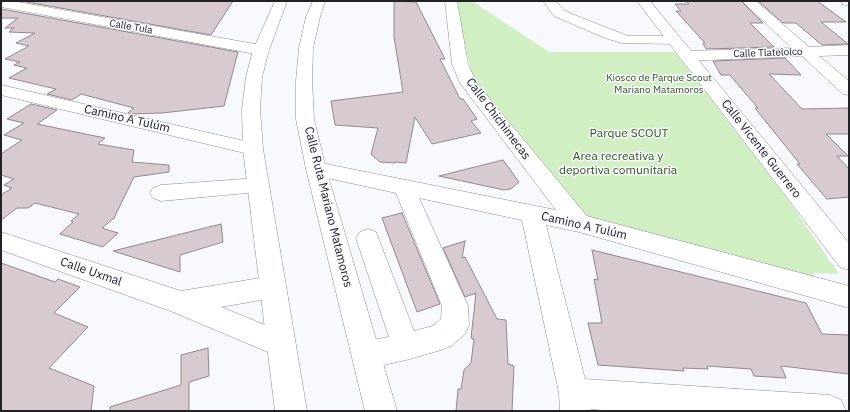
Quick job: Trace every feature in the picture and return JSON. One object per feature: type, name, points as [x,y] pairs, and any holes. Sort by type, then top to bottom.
[{"type":"street","points":[[281,1],[270,23],[260,50],[254,77],[250,109],[253,149],[291,411]]},
{"type":"street","name":"Calle Ruta Mariano Matamoros","points":[[319,1],[313,17],[306,48],[304,80],[305,119],[316,169],[381,411]]},
{"type":"street","name":"Calle Chichimecas","points":[[450,1],[460,64],[468,83],[579,223]]},
{"type":"street","points":[[550,1],[558,13],[610,35],[627,40],[674,40]]},
{"type":"street","name":"Calle Vicente Guerrero","points":[[643,1],[849,260]]},
{"type":"street","points":[[748,1],[849,90]]},
{"type":"street","name":"Calle Tula","points":[[1,4],[260,50]]},
{"type":"street","name":"Calle Tlatelolco","points":[[686,56],[849,50]]},
{"type":"street","name":"Camino A Tulúm","points":[[1,90],[253,149]]},
{"type":"street","name":"Camino A Tulúm","points":[[316,169],[579,223],[849,297]]},
{"type":"street","points":[[160,193],[258,185]]},
{"type":"street","points":[[366,355],[406,347],[441,337],[456,325],[455,306],[404,187]]},
{"type":"street","points":[[532,214],[575,402],[830,411]]},
{"type":"street","points":[[368,238],[406,347]]},
{"type":"street","name":"Calle Uxmal","points":[[1,241],[181,304],[282,345]]},
{"type":"street","name":"Calle Uxmal","points":[[181,304],[272,287]]},
{"type":"green space","name":"Parque SCOUT","points":[[455,1],[472,1],[549,52],[675,52],[786,197],[839,274],[814,273],[814,277],[581,215],[474,83]]},
{"type":"building","points":[[21,1],[233,1],[211,35]]},
{"type":"building","points":[[394,1],[416,2],[445,59],[440,59],[460,99],[463,99],[477,119],[471,121],[481,133],[432,144],[415,117],[406,163],[380,162],[371,154],[378,128],[335,125],[331,101],[403,92],[394,37]]},
{"type":"building","points":[[686,1],[741,1],[763,23],[750,23],[774,47],[706,49],[703,43],[705,43],[676,11],[681,11],[675,4],[689,4]]},
{"type":"building","points":[[758,1],[817,1],[846,22],[821,22],[848,44],[822,45],[796,23],[783,23]]},
{"type":"building","points":[[1,9],[238,52],[224,106],[162,113],[132,114],[128,113],[134,108],[81,94],[72,100],[47,94],[56,89],[9,78],[27,68],[14,65],[20,62],[5,59],[29,46],[16,43],[35,33],[9,32],[14,28],[5,28],[18,18],[1,18]]},
{"type":"building","points":[[785,58],[801,75],[769,74],[802,109],[849,108],[849,134],[826,134],[848,156],[837,156],[849,169],[849,197],[827,199],[797,164],[800,164],[755,108],[758,108],[730,75],[721,75],[713,61]]},
{"type":"building","points":[[31,104],[57,110],[37,124],[105,138],[98,144],[134,150],[132,162],[169,165],[169,172],[134,177],[114,218],[102,228],[118,233],[103,247],[60,234],[79,214],[35,203],[28,208],[17,208],[1,220],[1,195],[12,188],[4,185],[14,179],[1,175],[1,154],[22,140],[4,135],[24,123],[7,119]]},
{"type":"building","points":[[503,160],[519,182],[511,189],[504,190],[439,176]]},
{"type":"building","points":[[402,213],[440,304],[417,312],[382,218]]},
{"type":"building","points":[[221,224],[223,242],[180,255],[180,272],[113,251]]},
{"type":"building","points":[[465,241],[462,258],[465,257],[497,319],[506,320],[508,364],[514,366],[512,411],[456,411],[458,389],[461,389],[464,370],[471,363],[474,339],[471,338],[476,293],[465,297],[443,248]]},
{"type":"building","points":[[592,250],[806,303],[822,334],[849,335],[849,374],[781,366],[786,378],[754,376],[751,369],[707,366],[708,369],[683,368],[684,371],[598,365],[588,323],[602,323],[594,279],[598,280]]},
{"type":"building","points":[[1,263],[55,282],[58,279],[80,287],[54,313],[88,327],[49,368],[94,386],[91,411],[1,411]]},
{"type":"building","points":[[208,348],[209,376],[189,382],[189,411],[110,411],[110,407],[181,385],[181,355]]},
{"type":"park label","name":"Kiosco de Parque Scout Mariano Matamoros","points":[[659,84]]},
{"type":"park label","name":"Area recreativa y deportiva comunitaria","points":[[618,164]]}]
